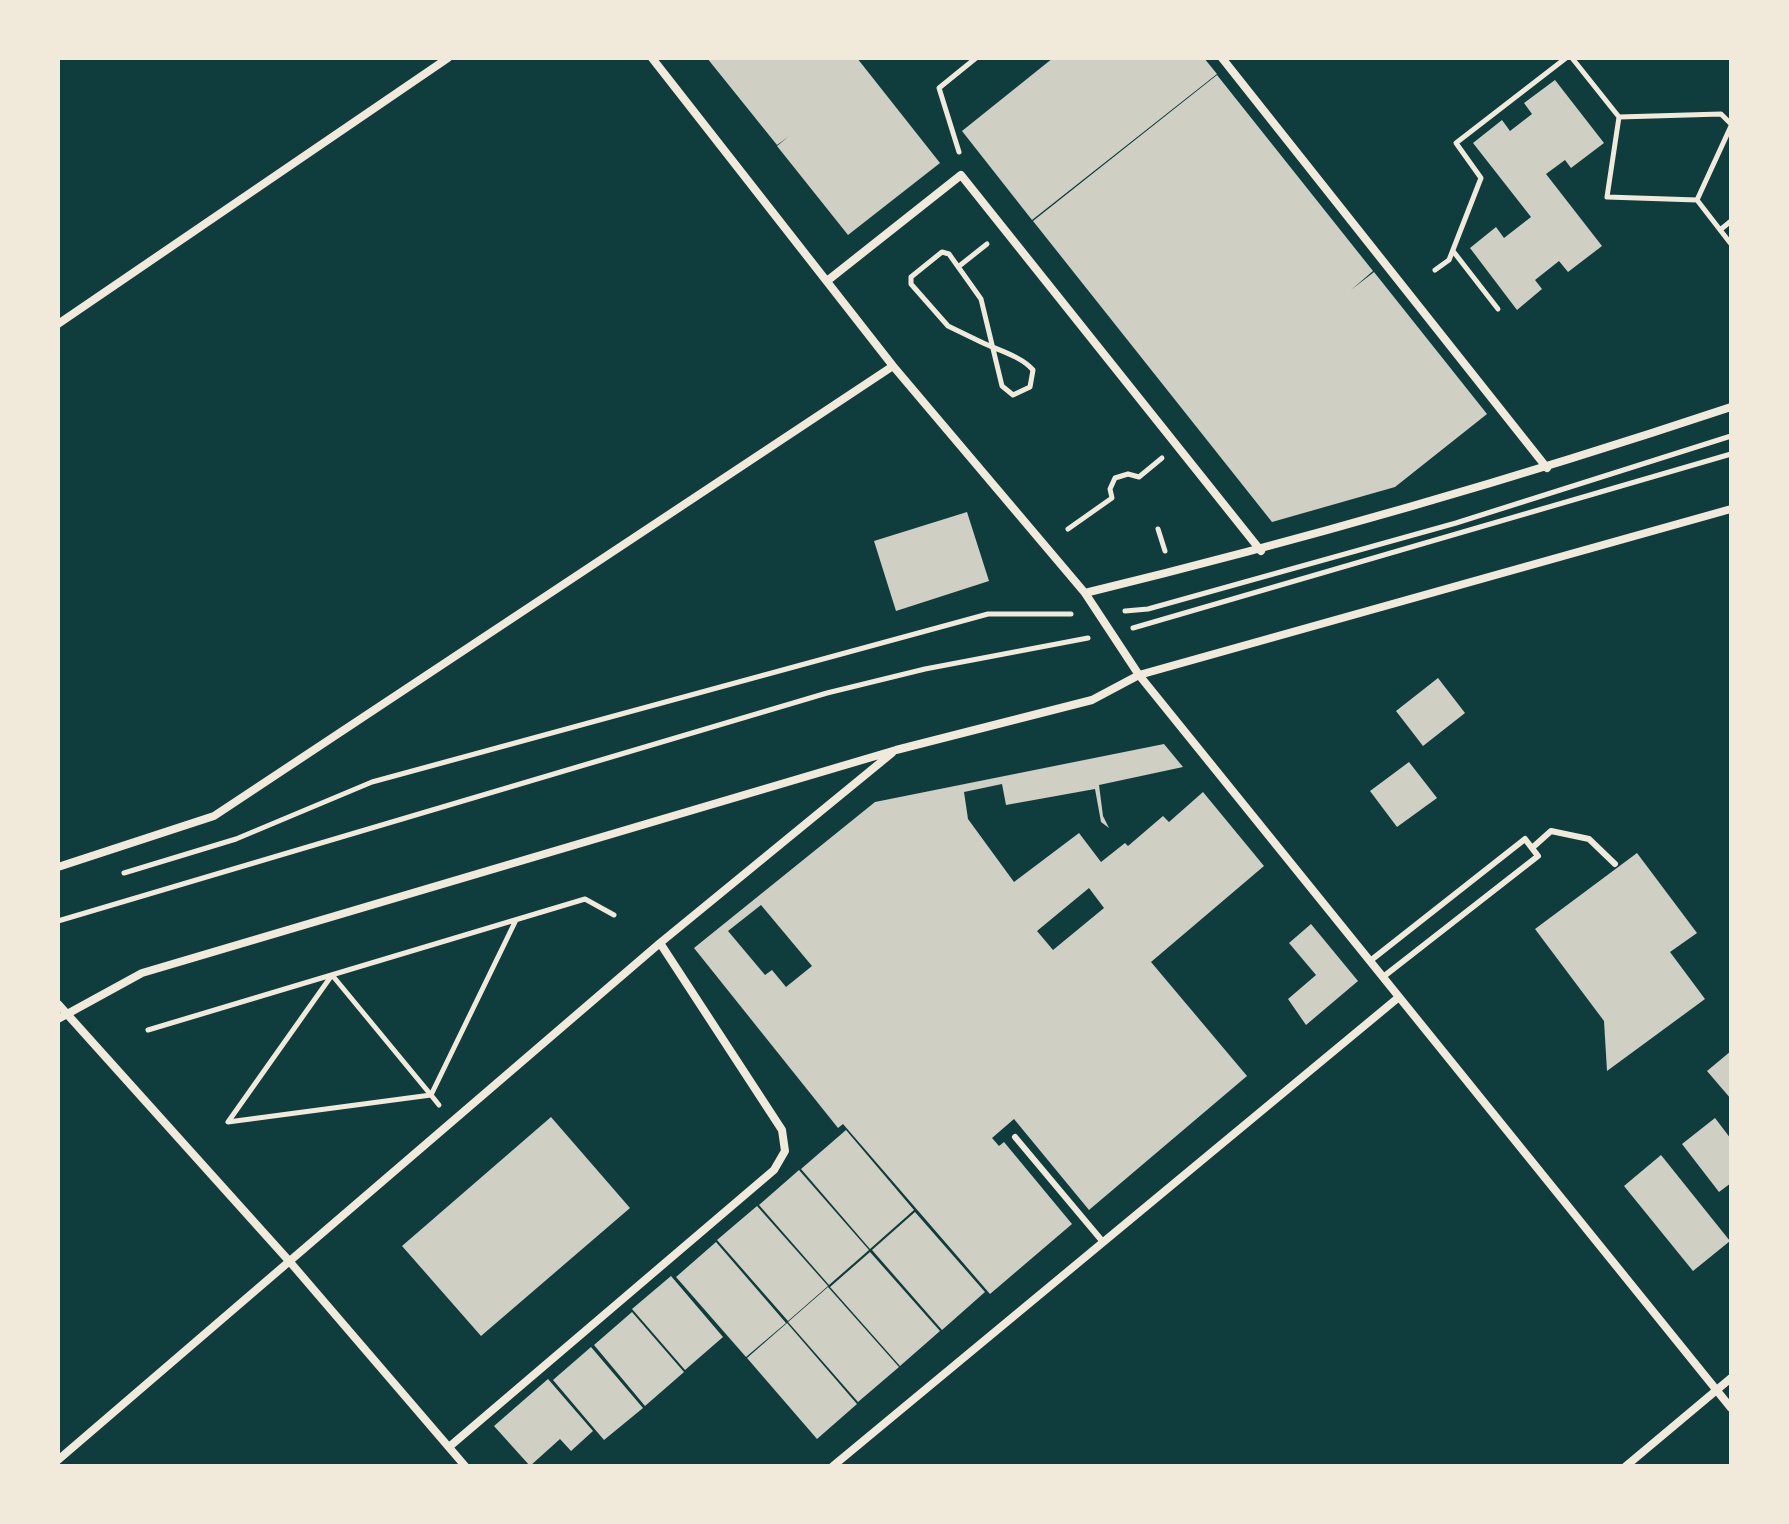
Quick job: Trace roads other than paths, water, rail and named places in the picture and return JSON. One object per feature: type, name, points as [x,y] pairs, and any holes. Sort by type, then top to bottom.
[{"type":"street","points":[[58,324],[448,58]]},
{"type":"street","points":[[652,58],[893,366],[1085,593],[1139,675],[1731,1408]]},
{"type":"street","points":[[1222,58],[1547,468]]},
{"type":"street","points":[[827,281],[961,175],[1261,551]]},
{"type":"street","points":[[58,867],[214,816],[893,366]]},
{"type":"street","points":[[1085,593],[1261,551],[1547,468],[1731,407]]},
{"type":"street","points":[[58,1019],[142,973],[896,750],[1092,700],[1139,675],[1731,509]]},
{"type":"street","points":[[58,1460],[660,943],[896,750]]},
{"type":"street","points":[[449,1447],[774,1170],[785,1151],[782,1130],[660,943]]},
{"type":"street","points":[[833,1466],[1399,997]]},
{"type":"street","points":[[58,1004],[290,1262],[465,1466]]},
{"type":"street","points":[[1626,1466],[1731,1378]]},
{"type":"lane","points":[[1532,848],[1551,831],[1589,839],[1615,864]]},
{"type":"lane","points":[[1370,961],[1525,839],[1538,856],[1383,977]]},
{"type":"lane","points":[[1015,1137],[1103,1242]]}]
